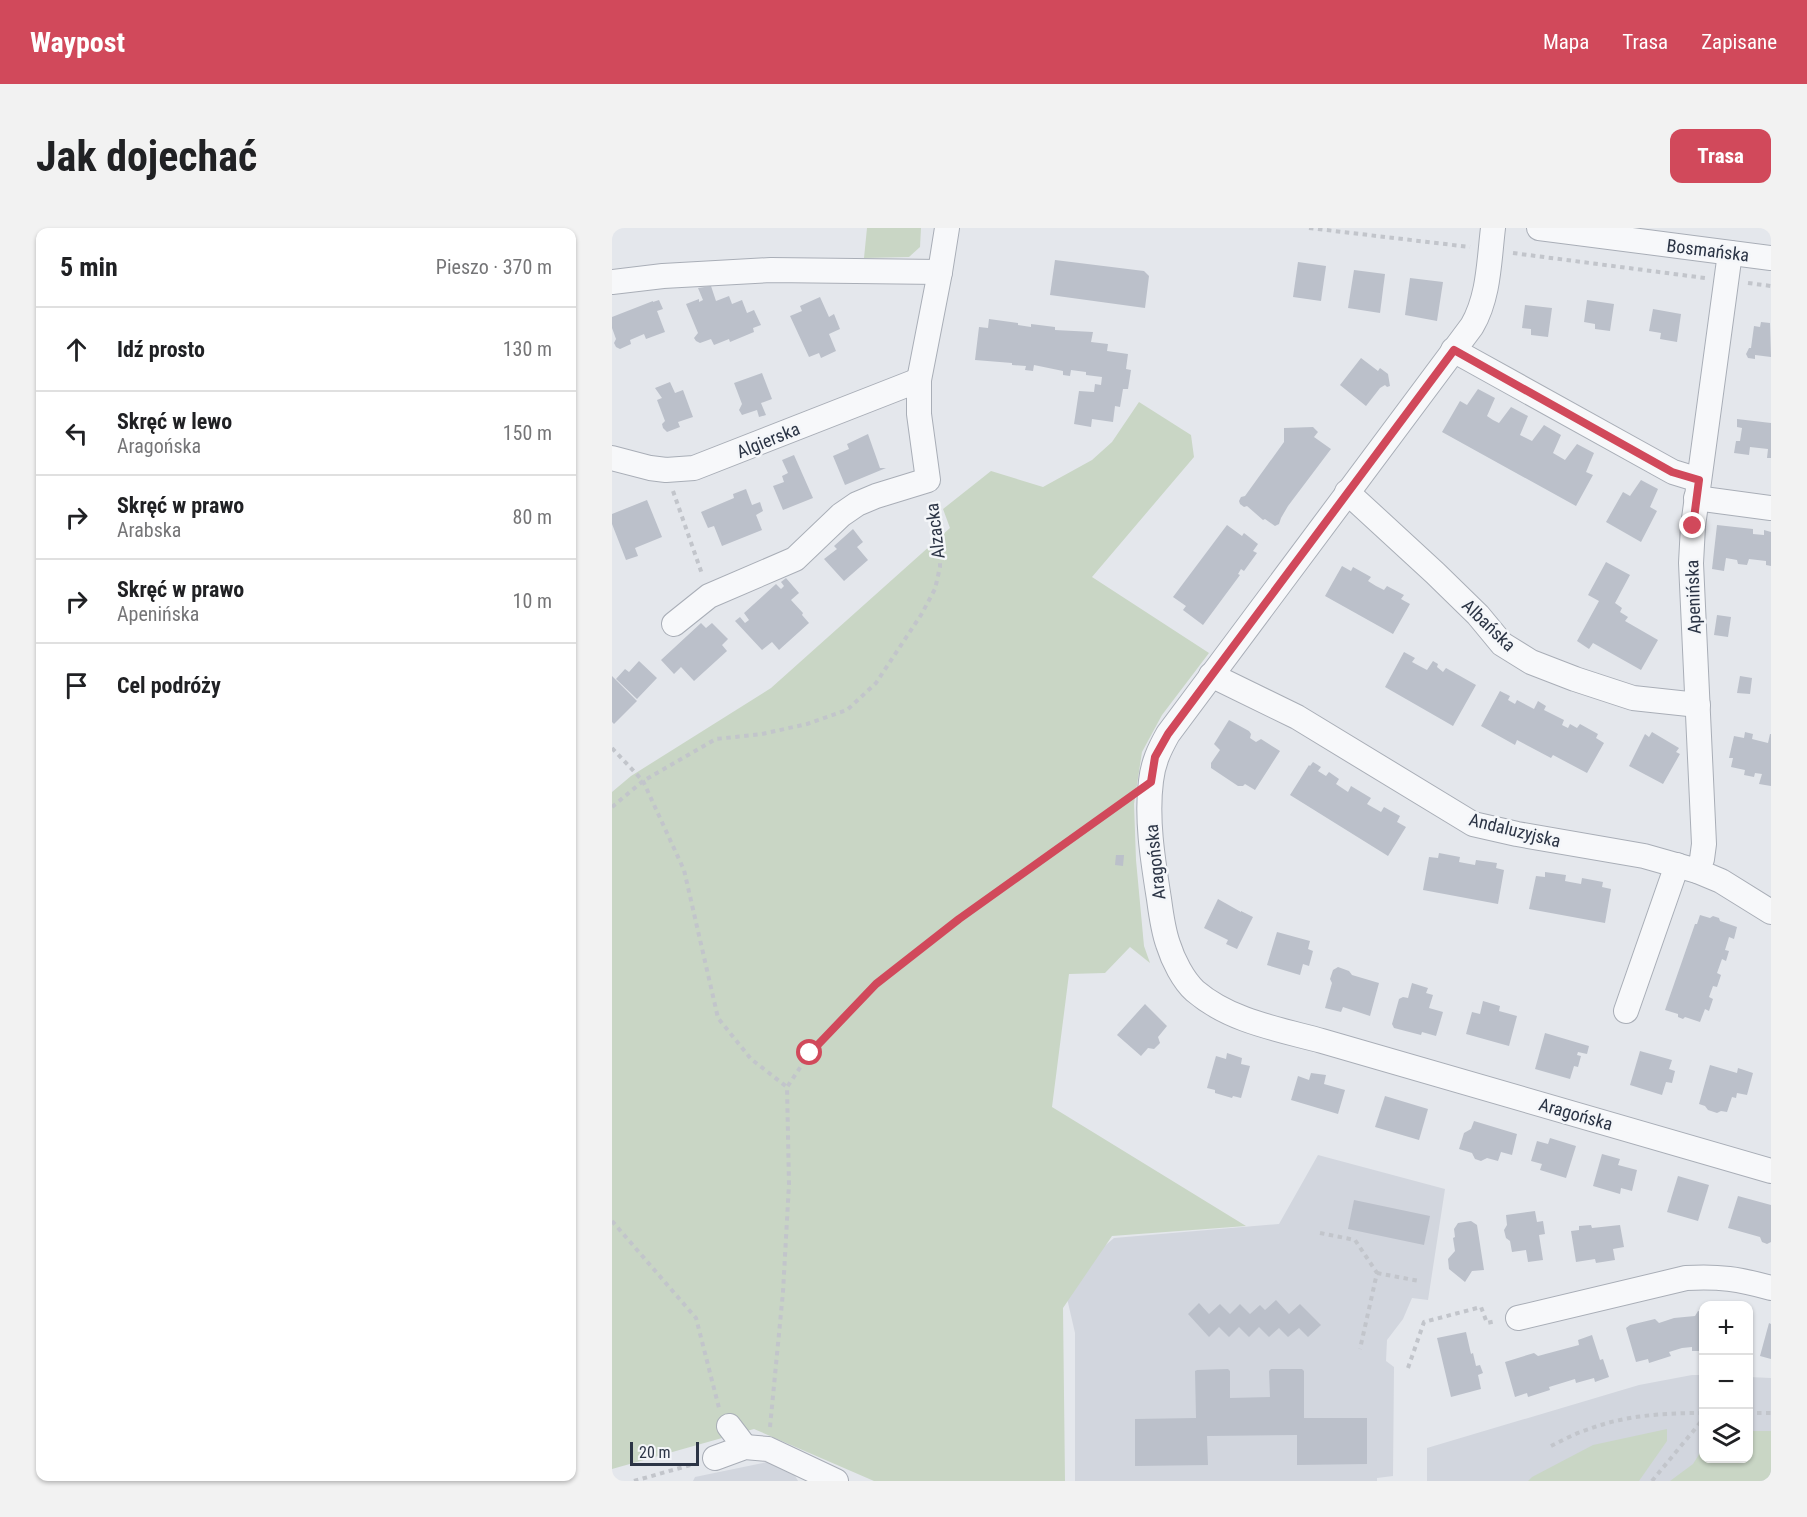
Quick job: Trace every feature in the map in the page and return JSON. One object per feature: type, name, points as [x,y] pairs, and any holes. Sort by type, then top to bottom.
[{"type":"street","name":"Alzacka","points":[[928,480],[919,414],[919,380],[947,228]]},
{"type":"street","name":"Bosmańska","points":[[1539,228],[1771,258]]},
{"type":"street","name":"Aragońska","points":[[1492,239],[1480,312],[1211,675],[1168,734],[1155,757],[1150,808],[1155,875],[1168,945],[1181,973],[1194,990],[1214,1005],[1255,1023],[1771,1171]]},
{"type":"street","name":"Apenińska","points":[[1626,1011],[1687,868],[1702,859],[1704,844],[1691,563],[1693,526],[1730,253]]},
{"type":"street","points":[[612,282],[771,270],[940,272]]},
{"type":"street","points":[[1454,350],[1672,472],[1698,489],[1771,508]]},
{"type":"street","name":"Algierska","points":[[612,458],[666,470],[694,468],[919,380]]},
{"type":"street","points":[[674,624],[709,596],[795,559],[841,515],[857,504],[928,480]]},
{"type":"street","name":"Albańska","points":[[1347,492],[1436,573],[1478,615],[1502,644],[1532,662],[1633,698],[1698,705]]},
{"type":"street","name":"Andaluzyjska","points":[[1211,675],[1297,717],[1473,824],[1644,856],[1687,868],[1721,881],[1771,912]]},
{"type":"street","points":[[1518,1318],[1686,1278],[1713,1276],[1740,1279],[1771,1288]]},
{"type":"street","points":[[729,1426],[756,1448],[833,1480]]},
{"type":"street","points":[[716,1458],[756,1448]]},
{"type":"path","points":[[1309,228],[1492,239],[1726,281],[1771,286]]},
{"type":"path","name":"Alzacka","points":[[612,807],[643,781],[716,739],[762,734],[807,724],[847,710],[876,683],[921,615],[934,589],[939,567],[939,541],[928,480]]},
{"type":"path","points":[[680,511],[703,579]]},
{"type":"path","points":[[612,748],[643,781],[684,870],[718,1018],[751,1059],[787,1087]]},
{"type":"path","points":[[756,1448],[783,1292],[789,1184],[787,1087],[810,1053],[876,984],[959,919],[1151,782]]},
{"type":"path","points":[[612,1221],[696,1318],[722,1418],[729,1426]]},
{"type":"path","points":[[1320,1233],[1355,1240],[1377,1273],[1419,1281]]},
{"type":"path","points":[[1360,1349],[1377,1273]]},
{"type":"path","points":[[1408,1368],[1424,1322],[1481,1307]]},
{"type":"path","points":[[1551,1446],[1588,1429],[1626,1418],[1699,1413]]},
{"type":"path","points":[[1753,1413],[1771,1413]]},
{"type":"path","points":[[1652,1481],[1699,1424]]},
{"type":"path","points":[[634,1481],[716,1458]]},
{"type":"shaded area","points":[[1318,1155],[1445,1189],[1428,1300],[1412,1298],[1403,1319],[1387,1340],[1386,1361],[1394,1367],[1393,1476],[1377,1478],[1377,1481],[1075,1481],[1075,1333],[1063,1281],[1114,1238],[1279,1224]]},
{"type":"shaded area","points":[[1699,1375],[1699,1463],[1753,1463],[1753,1377],[1771,1378],[1771,1481],[1427,1481],[1427,1448],[1639,1385]]},
{"type":"shaded area","points":[[767,1462],[793,1472],[798,1481],[693,1481],[695,1477]]},
{"type":"green space","points":[[867,228],[921,228],[920,247],[909,257],[864,258]]},
{"type":"green space","points":[[1139,402],[1191,435],[1194,457],[1092,577],[1209,653],[1162,715],[1142,752],[1134,804],[1136,860],[1144,946],[1150,963],[1130,947],[1105,973],[1069,974],[1052,1107],[1246,1226],[1112,1236],[1063,1308],[1065,1481],[874,1481],[754,1429],[612,1469],[612,792],[631,776],[771,688],[950,528],[943,509],[991,471],[1043,487],[1092,460],[1112,442]]},
{"type":"green space","points":[[1667,1429],[1667,1441],[1639,1481],[1528,1481],[1593,1445]]},
{"type":"green space","points":[[1753,1431],[1771,1431],[1771,1481],[1670,1481],[1693,1464],[1699,1454],[1699,1463],[1753,1463]]},
{"type":"building","points":[[1055,260],[1144,271],[1149,276],[1145,308],[1050,295]]},
{"type":"building","points":[[1298,262],[1326,266],[1321,301],[1293,297]]},
{"type":"building","points":[[1354,270],[1385,274],[1380,313],[1348,308]]},
{"type":"building","points":[[1410,278],[1443,282],[1437,321],[1405,315]]},
{"type":"building","points":[[711,286],[716,301],[729,296],[732,304],[742,300],[747,313],[754,310],[761,325],[753,328],[754,332],[730,342],[729,339],[714,345],[711,339],[700,343],[696,341],[694,338],[698,333],[686,304],[699,299],[699,302],[703,300],[698,288]]},
{"type":"building","points":[[820,297],[829,317],[834,314],[840,329],[829,334],[836,351],[821,358],[819,353],[809,357],[790,316],[802,311],[800,306]]},
{"type":"building","points":[[659,300],[663,309],[657,311],[665,332],[646,339],[644,334],[630,340],[631,344],[620,349],[616,347],[612,317]]},
{"type":"building","points":[[1587,300],[1614,304],[1610,331],[1595,329],[1595,324],[1584,322]]},
{"type":"building","points":[[1525,305],[1552,308],[1548,337],[1531,335],[1531,329],[1522,328]]},
{"type":"building","points":[[1653,309],[1681,314],[1677,342],[1660,339],[1661,333],[1649,331]]},
{"type":"building","points":[[989,319],[1031,327],[1031,324],[1055,327],[1055,330],[1093,332],[1091,342],[1108,344],[1107,351],[1128,354],[1126,369],[1131,370],[1128,389],[1123,389],[1120,407],[1115,406],[1113,422],[1092,419],[1091,427],[1074,424],[1079,391],[1094,392],[1095,384],[1101,385],[1102,377],[1071,370],[1070,376],[1063,375],[1063,371],[1034,365],[1033,371],[1025,370],[1026,366],[1012,365],[1012,363],[975,360],[979,327],[988,328]]},
{"type":"building","points":[[1761,322],[1770,323],[1771,357],[1755,355],[1755,359],[1748,358],[1746,354],[1751,348],[1754,326],[1760,327]]},
{"type":"building","points":[[1361,358],[1378,371],[1380,368],[1388,374],[1390,386],[1385,385],[1380,388],[1366,406],[1340,385]]},
{"type":"building","points":[[762,373],[772,399],[761,403],[766,415],[759,417],[757,410],[742,415],[739,410],[742,404],[734,383]]},
{"type":"building","points":[[670,382],[675,393],[683,390],[693,417],[678,422],[680,427],[667,432],[663,428],[662,424],[665,421],[657,400],[662,398],[655,388]]},
{"type":"building","points":[[1478,389],[1495,398],[1487,416],[1493,420],[1499,423],[1511,407],[1528,416],[1520,435],[1532,441],[1544,425],[1561,435],[1553,453],[1565,460],[1577,444],[1594,453],[1586,472],[1593,475],[1576,506],[1442,432],[1460,401],[1467,405]]},
{"type":"building","points":[[1737,419],[1771,423],[1771,458],[1767,458],[1768,449],[1750,447],[1749,455],[1734,453],[1736,441],[1740,441],[1742,428],[1737,427]]},
{"type":"building","points":[[1313,427],[1318,432],[1314,437],[1331,449],[1288,506],[1279,524],[1275,526],[1263,520],[1247,506],[1240,504],[1241,497],[1245,496],[1284,442],[1284,428]]},
{"type":"building","points":[[868,434],[880,468],[886,468],[845,485],[833,456],[849,449],[847,444]]},
{"type":"building","points":[[794,455],[813,498],[783,510],[773,486],[784,482],[782,476],[788,473],[782,460]]},
{"type":"building","points":[[1641,480],[1658,489],[1650,507],[1657,511],[1641,542],[1606,522],[1623,492],[1630,496]]},
{"type":"building","points":[[746,489],[752,505],[760,502],[763,511],[756,515],[762,530],[722,546],[714,526],[708,528],[701,512],[734,498],[733,494]]},
{"type":"building","points":[[647,500],[662,537],[635,548],[638,556],[626,560],[612,524],[612,514]]},
{"type":"building","points":[[1227,525],[1242,536],[1244,533],[1258,544],[1253,551],[1257,553],[1244,571],[1241,569],[1238,574],[1240,575],[1203,625],[1183,610],[1186,606],[1173,597]]},
{"type":"building","points":[[1717,525],[1753,529],[1753,534],[1764,535],[1764,530],[1771,532],[1771,566],[1766,565],[1766,561],[1749,559],[1747,565],[1738,564],[1737,560],[1726,558],[1724,571],[1712,569]]},
{"type":"building","points":[[853,529],[863,542],[857,547],[868,560],[844,581],[824,559],[837,549],[834,546]]},
{"type":"building","points":[[1606,562],[1630,575],[1615,603],[1622,608],[1620,612],[1628,617],[1625,621],[1658,640],[1641,670],[1593,643],[1589,649],[1577,641],[1599,601],[1588,595]]},
{"type":"building","points":[[1342,566],[1351,571],[1353,567],[1371,577],[1368,581],[1384,590],[1387,586],[1404,595],[1401,599],[1410,604],[1393,634],[1325,596]]},
{"type":"building","points":[[786,578],[799,593],[791,600],[809,623],[779,650],[772,642],[762,650],[735,621],[740,617],[745,623],[749,620],[744,613],[776,584],[781,589],[784,586],[781,582]]},
{"type":"building","points":[[1717,615],[1731,617],[1728,637],[1714,635]]},
{"type":"building","points":[[701,623],[706,628],[712,623],[728,639],[722,645],[727,651],[694,681],[681,667],[674,674],[661,660]]},
{"type":"building","points":[[1404,652],[1415,658],[1412,662],[1427,670],[1433,661],[1443,672],[1446,668],[1476,685],[1453,726],[1385,687]]},
{"type":"building","points":[[639,661],[657,678],[637,699],[616,679],[625,669],[629,672]]},
{"type":"building","points":[[612,676],[637,701],[614,724],[612,722]]},
{"type":"building","points":[[1740,676],[1752,678],[1750,694],[1737,693]]},
{"type":"building","points":[[1500,691],[1510,696],[1508,700],[1515,704],[1517,700],[1534,709],[1538,701],[1546,706],[1544,710],[1564,720],[1562,725],[1568,728],[1570,724],[1577,728],[1580,724],[1598,734],[1596,738],[1604,743],[1587,773],[1517,740],[1515,745],[1481,726]]},
{"type":"building","points":[[1229,720],[1249,731],[1250,738],[1256,742],[1261,739],[1280,751],[1255,790],[1245,784],[1238,786],[1211,768],[1211,763],[1220,750],[1214,744]]},
{"type":"building","points":[[1652,732],[1679,748],[1676,752],[1680,754],[1663,784],[1629,766],[1645,734],[1649,737]]},
{"type":"building","points":[[1745,732],[1753,734],[1752,739],[1768,743],[1771,734],[1771,786],[1759,784],[1762,774],[1755,773],[1754,777],[1744,775],[1745,770],[1731,767],[1733,758],[1729,758],[1734,736],[1744,738]]},
{"type":"building","points":[[1313,762],[1321,767],[1318,771],[1326,776],[1329,772],[1339,779],[1336,784],[1348,792],[1351,786],[1371,798],[1367,804],[1381,812],[1384,807],[1400,816],[1397,822],[1406,827],[1388,856],[1290,795]]},
{"type":"building","points":[[1439,853],[1460,857],[1459,862],[1475,865],[1476,860],[1497,863],[1496,868],[1504,870],[1498,904],[1423,890],[1429,857],[1438,858]]},
{"type":"building","points":[[1116,855],[1124,855],[1123,866],[1115,865]]},
{"type":"building","points":[[1545,872],[1566,875],[1565,881],[1581,884],[1582,878],[1603,882],[1602,887],[1611,889],[1605,923],[1529,909],[1536,876],[1545,877]]},
{"type":"building","points":[[1218,899],[1253,917],[1237,949],[1226,944],[1228,940],[1204,928]]},
{"type":"building","points":[[1700,915],[1710,918],[1713,916],[1737,927],[1734,939],[1729,937],[1725,950],[1729,951],[1726,961],[1722,959],[1717,973],[1721,975],[1717,987],[1713,986],[1709,997],[1713,999],[1709,1011],[1705,1009],[1700,1022],[1685,1017],[1683,1019],[1678,1017],[1678,1014],[1665,1010]]},
{"type":"building","points":[[1277,932],[1310,941],[1308,949],[1313,951],[1309,966],[1303,964],[1300,975],[1267,965]]},
{"type":"building","points":[[1338,967],[1349,971],[1352,975],[1379,983],[1370,1016],[1343,1007],[1341,1012],[1325,1008],[1332,983],[1330,979],[1333,970]]},
{"type":"building","points":[[1412,983],[1428,988],[1426,993],[1433,995],[1429,1008],[1443,1012],[1436,1036],[1422,1032],[1421,1035],[1394,1028],[1392,1024],[1399,999],[1408,998]]},
{"type":"building","points":[[1483,1001],[1500,1006],[1499,1011],[1517,1016],[1509,1046],[1466,1034],[1472,1012],[1480,1014]]},
{"type":"building","points":[[1145,1004],[1167,1026],[1158,1037],[1160,1043],[1154,1049],[1148,1048],[1141,1056],[1117,1035]]},
{"type":"building","points":[[1545,1033],[1589,1046],[1587,1054],[1578,1052],[1577,1055],[1581,1056],[1578,1067],[1574,1066],[1570,1079],[1535,1069]]},
{"type":"building","points":[[1640,1051],[1672,1060],[1669,1069],[1675,1071],[1672,1083],[1666,1082],[1662,1095],[1630,1085]]},
{"type":"building","points":[[1227,1053],[1242,1058],[1241,1064],[1250,1066],[1241,1098],[1215,1093],[1215,1090],[1207,1088],[1216,1056],[1226,1059]]},
{"type":"building","points":[[1710,1065],[1737,1073],[1738,1068],[1753,1073],[1747,1095],[1737,1093],[1736,1098],[1732,1097],[1727,1112],[1717,1113],[1699,1104]]},
{"type":"building","points":[[1311,1073],[1326,1075],[1324,1084],[1345,1090],[1338,1114],[1291,1100],[1298,1076],[1309,1080]]},
{"type":"building","points":[[1385,1096],[1428,1109],[1419,1140],[1375,1127]]},
{"type":"building","points":[[1474,1121],[1517,1134],[1512,1155],[1501,1152],[1498,1161],[1487,1158],[1481,1161],[1475,1159],[1472,1153],[1459,1149],[1464,1133],[1471,1129]]},
{"type":"building","points":[[1550,1138],[1576,1146],[1566,1178],[1540,1170],[1542,1164],[1531,1161],[1537,1141],[1548,1144]]},
{"type":"building","points":[[1602,1154],[1620,1159],[1618,1165],[1637,1170],[1632,1191],[1621,1188],[1620,1194],[1593,1186]]},
{"type":"building","points":[[1678,1176],[1709,1185],[1698,1221],[1667,1212]]},
{"type":"building","points":[[1738,1196],[1771,1205],[1771,1242],[1767,1244],[1762,1242],[1760,1237],[1728,1228]]},
{"type":"building","points":[[1354,1200],[1430,1216],[1424,1245],[1348,1229]]},
{"type":"building","points":[[1535,1211],[1537,1222],[1543,1221],[1545,1234],[1539,1235],[1543,1260],[1528,1262],[1526,1250],[1512,1252],[1510,1241],[1506,1238],[1504,1230],[1507,1225],[1506,1215]]},
{"type":"building","points":[[1471,1221],[1477,1225],[1484,1270],[1472,1271],[1465,1282],[1449,1269],[1448,1259],[1455,1251],[1454,1229],[1458,1223]]},
{"type":"building","points":[[1591,1225],[1592,1228],[1620,1225],[1624,1247],[1613,1249],[1615,1260],[1596,1263],[1595,1259],[1576,1262],[1571,1231],[1579,1230],[1579,1226]]},
{"type":"building","points":[[1276,1300],[1289,1314],[1300,1304],[1321,1325],[1308,1337],[1299,1328],[1288,1337],[1279,1328],[1269,1337],[1259,1327],[1249,1337],[1239,1327],[1229,1337],[1219,1327],[1209,1337],[1188,1314],[1199,1303],[1209,1314],[1220,1304],[1230,1314],[1240,1304],[1250,1314],[1260,1305],[1265,1310]]},
{"type":"building","points":[[1699,1311],[1699,1351],[1692,1351],[1692,1347],[1682,1348],[1669,1352],[1671,1356],[1649,1363],[1648,1359],[1636,1362],[1626,1328],[1655,1319],[1659,1323],[1674,1318],[1695,1316]]},
{"type":"building","points":[[1769,1323],[1771,1324],[1771,1359],[1760,1356]]},
{"type":"building","points":[[1466,1332],[1471,1354],[1473,1353],[1476,1366],[1480,1365],[1483,1373],[1478,1375],[1481,1389],[1451,1397],[1437,1338]]},
{"type":"building","points":[[1592,1335],[1600,1360],[1603,1359],[1609,1377],[1595,1382],[1594,1378],[1576,1383],[1575,1379],[1549,1387],[1550,1390],[1528,1397],[1527,1393],[1515,1397],[1505,1362],[1534,1353],[1538,1356],[1579,1345],[1578,1340]]},
{"type":"building","points":[[1228,1369],[1230,1371],[1230,1398],[1270,1397],[1269,1371],[1271,1369],[1302,1369],[1304,1371],[1304,1418],[1367,1418],[1367,1464],[1297,1465],[1297,1435],[1207,1436],[1208,1465],[1135,1466],[1135,1419],[1196,1418],[1195,1371]]},
{"type":"route","points":[[810,1053],[876,984],[959,919],[1151,782],[1155,757],[1168,734],[1454,350],[1672,472],[1699,480],[1693,526]]}]
